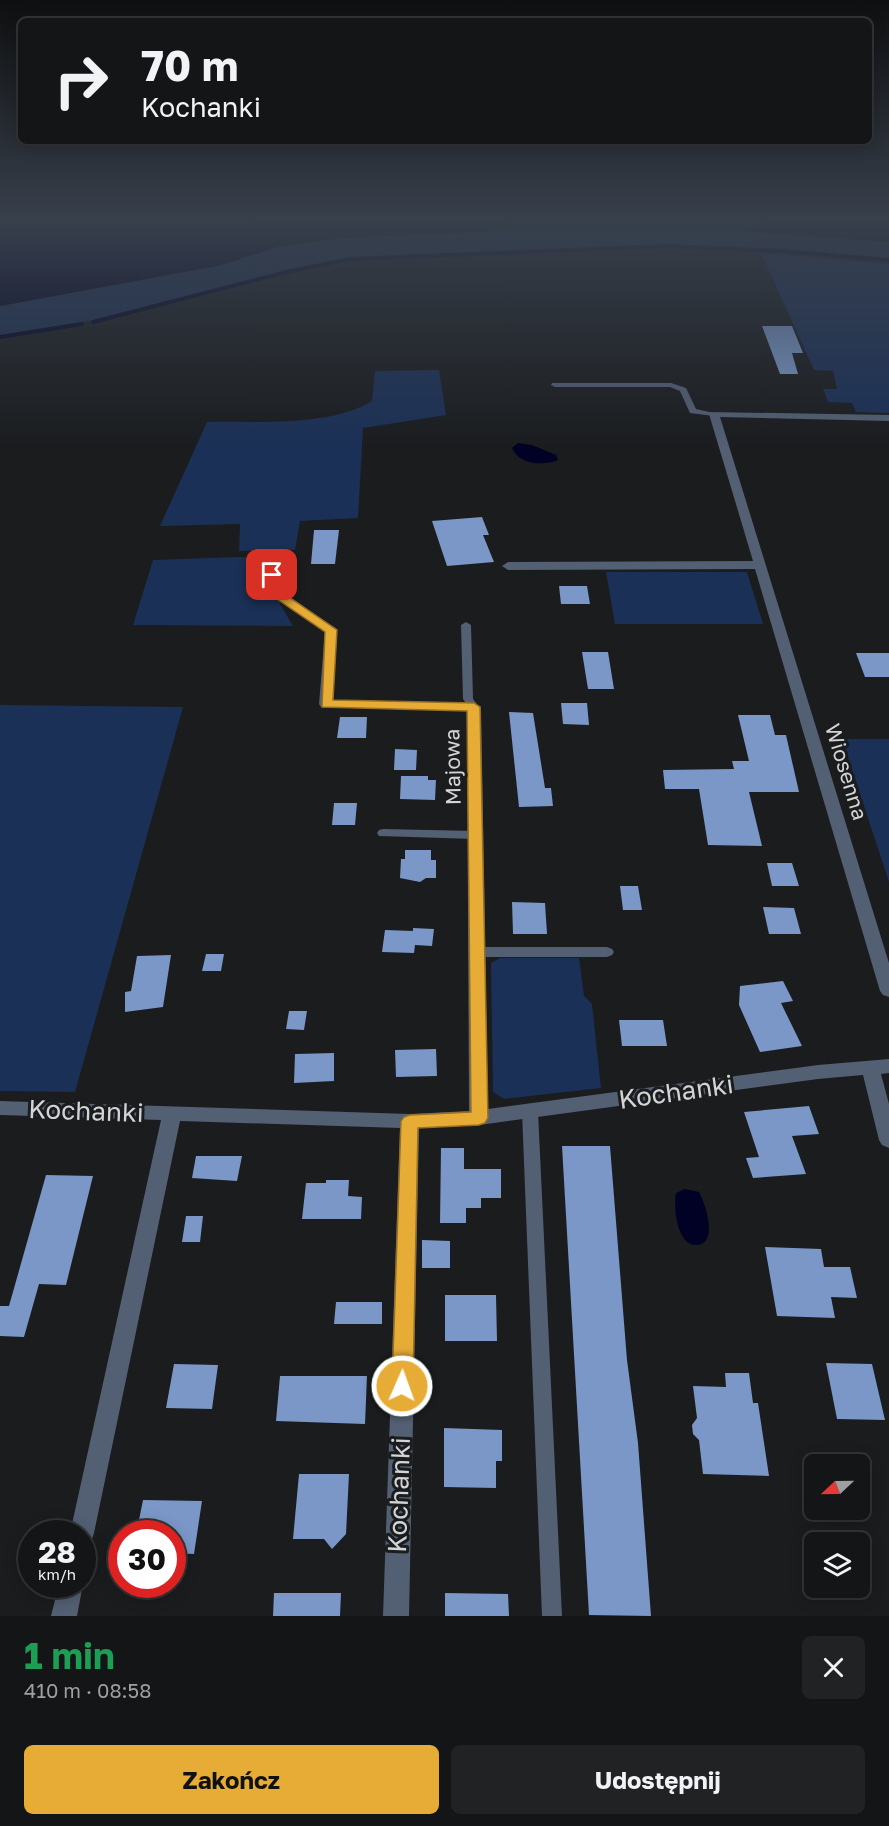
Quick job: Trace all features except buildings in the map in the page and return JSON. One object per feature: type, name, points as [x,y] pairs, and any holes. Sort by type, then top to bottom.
[{"type":"street","points":[[714,414],[889,418]]},
{"type":"street","name":"Wiosenna","points":[[714,414],[889,991]]},
{"type":"street","name":"Majowa","points":[[264,554],[281,596],[331,630],[326,704],[474,707],[479,1118]]},
{"type":"street","points":[[508,566],[760,565]]},
{"type":"street","name":"Kochanki","points":[[0,1108],[410,1121],[479,1118],[807,1074],[880,1067],[889,1140]]},
{"type":"street","name":"Kochanki","points":[[85,1520],[172,1114]]},
{"type":"street","name":"Kochanki","points":[[396,1616],[410,1121]]},
{"type":"street","points":[[64,1616],[68,1598]]},
{"type":"lane","points":[[555,385],[671,385],[683,390],[693,411],[714,414]]},
{"type":"lane","points":[[466,625],[468,699],[474,707]]},
{"type":"lane","points":[[383,833],[475,835]]},
{"type":"lane","points":[[477,952],[607,952]]},
{"type":"lane","points":[[530,1112],[552,1616]]},
{"type":"shaded area","points":[[0,296],[52,296],[0,306]]},
{"type":"shaded area","points":[[52,296],[189,296],[112,317],[0,335],[0,306]]},
{"type":"shaded area","points":[[781,296],[889,296],[889,413],[856,412],[852,403],[828,402],[823,389],[837,389],[833,371],[814,370]]},
{"type":"shaded area","points":[[439,370],[446,415],[363,428],[358,518],[300,521],[295,550],[239,551],[240,524],[160,526],[207,422],[292,421],[336,415],[372,401],[375,371]]},
{"type":"shaded area","points":[[518,443],[532,445],[556,455],[558,460],[545,463],[526,461],[515,454],[512,448]]},
{"type":"shaded area","points":[[253,557],[293,626],[133,625],[153,560]]},
{"type":"shaded area","points":[[606,572],[747,572],[763,624],[615,624]]},
{"type":"shaded area","points":[[0,705],[183,707],[75,1092],[0,1091]]},
{"type":"shaded area","points":[[842,739],[889,739],[889,882]]},
{"type":"shaded area","points":[[500,958],[579,958],[584,996],[592,1004],[601,1088],[504,1099],[493,1092],[491,963]]},
{"type":"shaded area","points":[[685,1189],[699,1192],[704,1204],[709,1228],[706,1241],[701,1244],[693,1245],[687,1241],[678,1226],[675,1208],[676,1193]]},
{"type":"waterway","points":[[93,322],[192,296]]},
{"type":"waterway","points":[[0,337],[82,324]]},
{"type":"route","points":[[272,575],[281,596],[331,630],[326,704],[474,707],[479,1118],[410,1121],[402,1386]]}]
